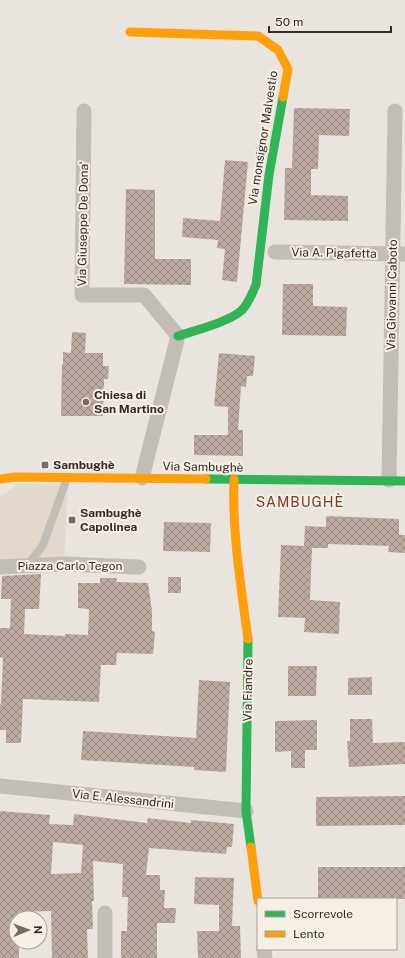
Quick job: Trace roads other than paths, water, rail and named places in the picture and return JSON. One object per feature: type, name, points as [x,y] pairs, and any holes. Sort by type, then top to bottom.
[{"type":"street","name":"Via monsignor Malvestio","points":[[130,32],[258,36],[278,50],[288,69],[269,175],[256,285],[250,300],[242,311],[228,318],[178,336]]},
{"type":"street","name":"Via Giuseppe De Dona'","points":[[84,110],[82,295],[144,295],[178,336]]},
{"type":"street","name":"Via Giovanni Caboto","points":[[389,480],[399,254],[395,111]]},
{"type":"street","name":"Via A. Pigafetta","points":[[276,252],[399,254]]},
{"type":"street","points":[[142,478],[178,336]]},
{"type":"street","name":"Via Sambughè","points":[[0,479],[15,477],[405,480]]},
{"type":"street","name":"Via Fiandre","points":[[234,479],[235,538],[249,643],[246,811],[258,898]]},
{"type":"street","name":"Piazza Carlo Tegon","points":[[0,567],[64,564],[139,567]]},
{"type":"street","name":"Via E. Alessandrini","points":[[0,786],[246,811]]},
{"type":"street","points":[[105,913],[105,958]]},
{"type":"lane","points":[[27,566],[43,545],[67,478]]},
{"type":"place","name":"Chiesa di San Martino","points":[[86,402]]},
{"type":"place","name":"Sambughè","points":[[45,465]]},
{"type":"place","name":"Sambughè Capolinea","points":[[72,520]]},
{"type":"district","name":"SAMBUGHÈ","points":[[300,502]]}]
